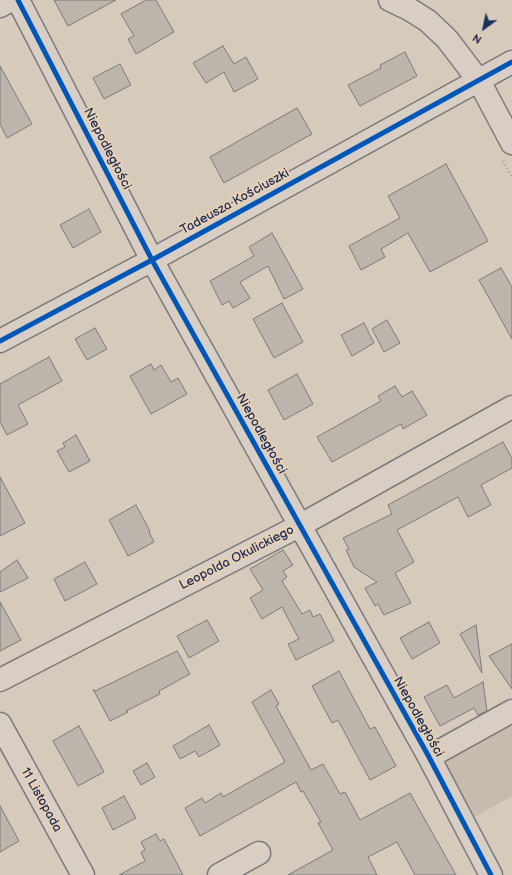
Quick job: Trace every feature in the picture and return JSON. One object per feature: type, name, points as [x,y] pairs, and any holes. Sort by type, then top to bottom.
[{"type":"street","points":[[0,6],[11,0]]},
{"type":"street","name":"Niepodległości","points":[[18,0],[152,260],[429,757],[491,875]]},
{"type":"street","points":[[390,0],[409,8],[428,21],[446,39],[480,82],[512,143]]},
{"type":"street","name":"Tadeusza Kościuszki","points":[[0,341],[480,82],[512,62]]},
{"type":"street","name":"Leopolda Okulickiego","points":[[0,680],[299,526],[512,407]]},
{"type":"street","points":[[429,757],[512,711]]},
{"type":"street","name":"11 Listopada","points":[[0,724],[83,875]]},
{"type":"street","points":[[219,875],[259,853]]},
{"type":"shaded area","points":[[512,718],[512,796],[473,818],[440,756]]},
{"type":"building","points":[[54,0],[116,0],[68,26]]},
{"type":"building","points":[[146,0],[156,0],[174,32],[136,54],[128,39],[134,36],[121,14]]},
{"type":"building","points":[[223,46],[234,64],[246,57],[258,79],[234,92],[224,72],[206,83],[193,63]]},
{"type":"building","points":[[405,52],[417,76],[360,106],[348,85],[381,68],[380,65]]},
{"type":"building","points":[[120,64],[131,85],[104,99],[93,78]]},
{"type":"building","points":[[0,66],[32,124],[7,138],[0,124]]},
{"type":"building","points":[[297,108],[312,134],[224,183],[210,157]]},
{"type":"building","points":[[446,164],[488,241],[430,272],[408,233],[381,249],[385,257],[361,270],[349,246],[400,218],[388,196]]},
{"type":"building","points":[[89,209],[101,232],[73,248],[60,225]]},
{"type":"building","points":[[272,233],[303,289],[284,299],[268,266],[240,282],[250,298],[233,308],[229,301],[222,305],[210,281],[254,256],[249,247]]},
{"type":"building","points":[[501,268],[512,287],[512,339],[479,280]]},
{"type":"building","points":[[282,303],[303,342],[274,358],[253,319]]},
{"type":"building","points":[[387,320],[400,343],[384,352],[372,329]]},
{"type":"building","points":[[364,323],[374,343],[352,356],[341,335]]},
{"type":"building","points":[[95,328],[107,349],[87,360],[75,339]]},
{"type":"building","points":[[49,357],[62,381],[18,405],[28,424],[7,435],[0,422],[0,384]]},
{"type":"building","points":[[151,364],[154,370],[161,365],[171,382],[178,378],[187,394],[151,414],[130,376]]},
{"type":"building","points":[[297,374],[313,404],[284,420],[268,390]]},
{"type":"building","points":[[395,386],[402,397],[412,391],[427,415],[403,429],[401,424],[332,462],[317,437],[381,401],[378,396]]},
{"type":"building","points":[[76,435],[90,461],[69,472],[57,451],[65,447],[63,443]]},
{"type":"building","points":[[503,442],[512,458],[512,468],[481,485],[491,505],[468,517],[458,497],[397,530],[414,562],[395,573],[411,603],[384,615],[378,604],[375,606],[365,588],[377,582],[354,567],[346,550],[349,549],[343,538],[392,514],[388,505]]},
{"type":"building","points":[[0,477],[25,523],[0,536]]},
{"type":"building","points":[[136,505],[150,531],[149,532],[154,542],[128,556],[109,520]]},
{"type":"building","points":[[283,550],[293,565],[283,571],[287,577],[282,581],[302,614],[310,610],[313,617],[320,614],[334,641],[296,660],[288,644],[299,639],[282,607],[262,619],[250,598],[263,590],[250,569]]},
{"type":"building","points":[[17,560],[28,578],[0,592],[0,572]]},
{"type":"building","points":[[85,562],[97,584],[65,601],[54,579]]},
{"type":"building","points":[[0,602],[21,640],[0,651]]},
{"type":"building","points":[[207,620],[219,641],[189,658],[177,636]]},
{"type":"building","points":[[429,622],[440,643],[412,659],[400,638]]},
{"type":"building","points":[[476,625],[482,673],[460,634]]},
{"type":"building","points":[[512,644],[512,689],[489,656]]},
{"type":"building","points":[[177,651],[190,674],[159,691],[160,694],[110,721],[93,689],[95,691]]},
{"type":"building","points":[[339,671],[370,729],[375,727],[396,766],[370,780],[338,720],[332,723],[312,686]]},
{"type":"building","points":[[483,682],[487,711],[478,715],[474,708],[440,726],[424,697],[447,685],[454,698]]},
{"type":"building","points":[[271,690],[279,704],[276,706],[311,770],[323,764],[340,794],[345,792],[360,820],[410,793],[456,875],[415,875],[397,842],[368,857],[377,875],[288,875],[333,850],[318,823],[321,822],[296,782],[200,836],[185,808],[202,798],[205,803],[221,793],[223,797],[285,762],[252,702]]},
{"type":"building","points":[[209,725],[220,745],[199,757],[195,751],[180,759],[173,746]]},
{"type":"building","points":[[79,726],[104,772],[78,786],[53,741]]},
{"type":"building","points":[[147,763],[155,777],[141,785],[133,771]]},
{"type":"building","points":[[124,796],[136,818],[113,830],[102,808]]},
{"type":"building","points":[[0,806],[19,841],[0,852]]},
{"type":"building","points":[[156,834],[160,841],[164,839],[183,875],[119,875],[145,861],[141,852],[145,850],[141,842]]},
{"type":"cycle path","points":[[18,0],[152,260],[429,757],[491,875]]},
{"type":"cycle path","points":[[0,341],[152,260],[512,62]]}]
